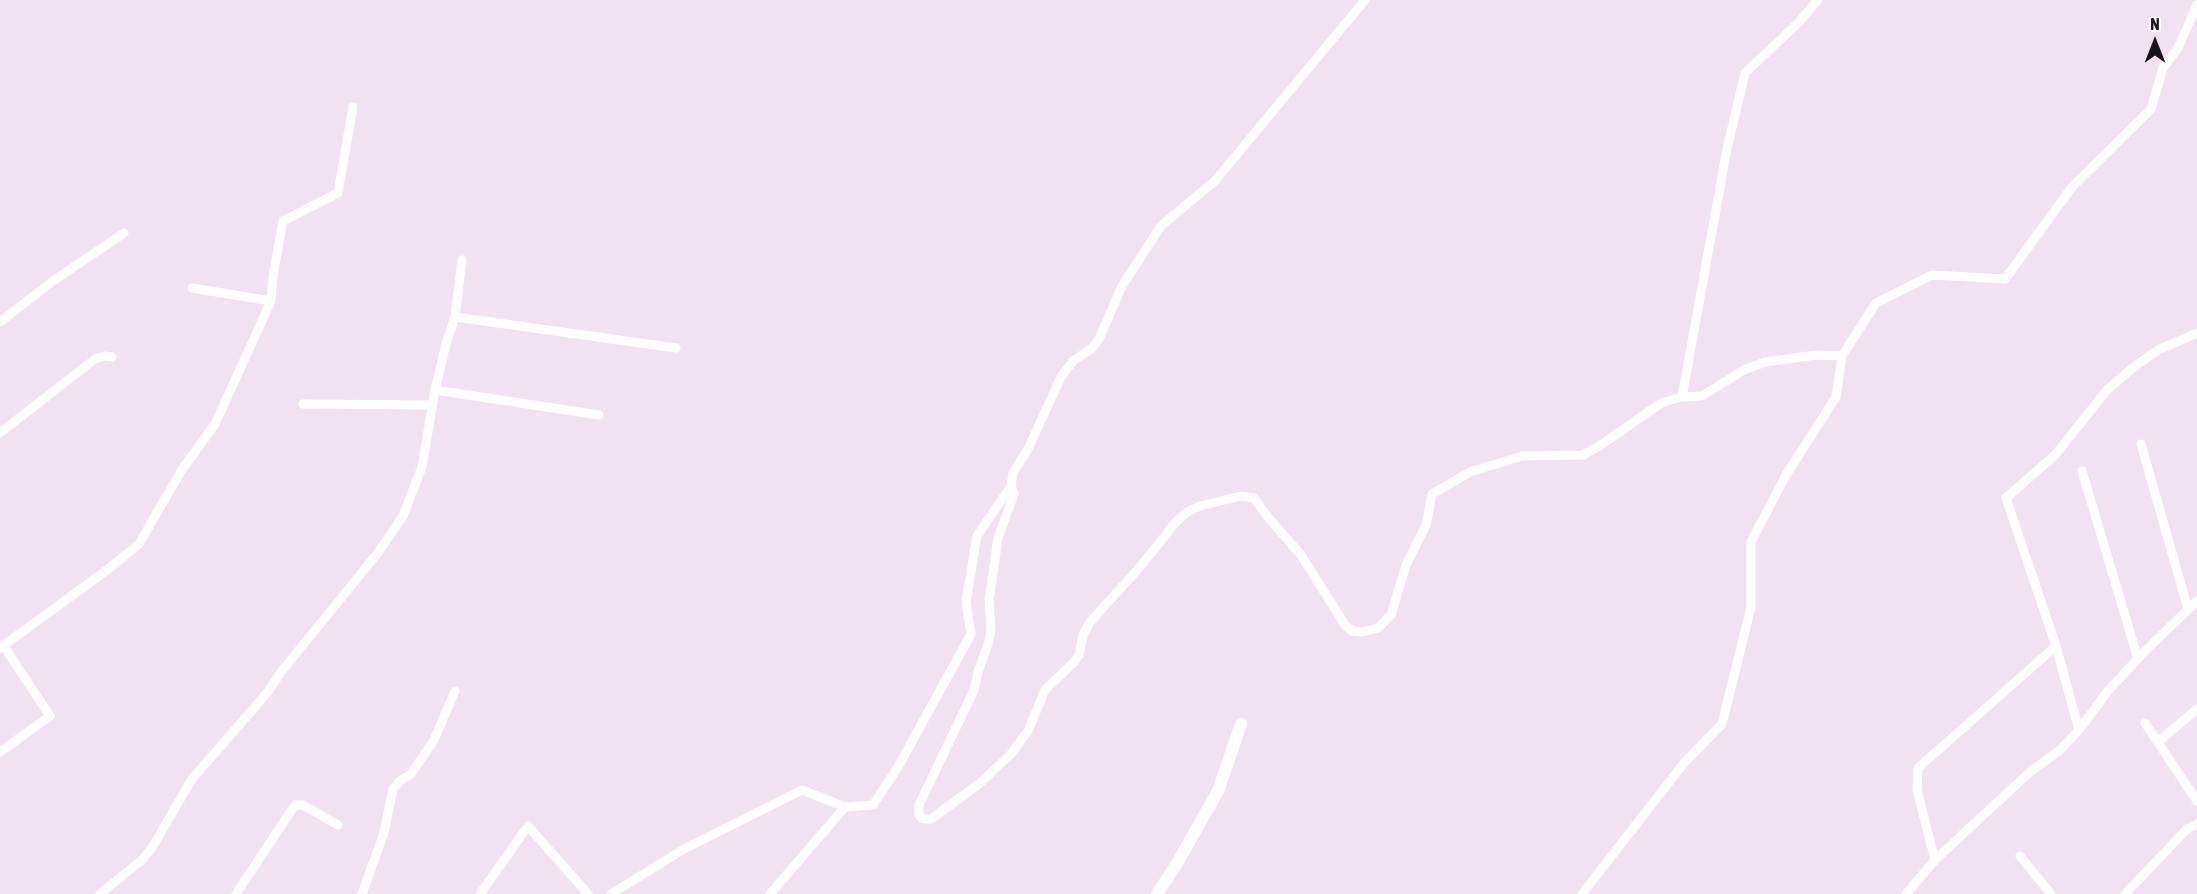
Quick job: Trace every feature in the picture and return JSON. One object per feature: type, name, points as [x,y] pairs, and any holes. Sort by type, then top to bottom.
[{"type":"street","points":[[611,894],[684,849],[802,790],[845,807],[873,805],[898,767],[971,634],[966,602],[978,536],[1011,486],[1013,473],[1028,449],[1061,377],[1073,361],[1091,349],[1099,339],[1122,286],[1161,226],[1215,181],[1365,0]]},
{"type":"street","points":[[1682,397],[1727,149],[1745,73],[1799,22],[1818,0]]},
{"type":"street","points":[[1582,894],[1684,763],[1722,724],[1751,607],[1751,542],[1786,475],[1836,397],[1842,356],[1876,303],[1932,275],[2005,279],[2072,187],[2151,109],[2163,69],[2178,48],[2197,5]]},
{"type":"street","points":[[0,752],[50,716],[2,647],[137,547],[181,471],[216,424],[271,301],[283,221],[338,193],[353,107]]},
{"type":"street","points":[[0,322],[53,281],[124,233]]},
{"type":"street","points":[[100,894],[143,859],[192,779],[267,693],[281,672],[377,554],[403,516],[422,467],[435,390],[455,317],[462,260]]},
{"type":"street","points":[[192,288],[271,301]]},
{"type":"street","points":[[455,317],[676,348]]},
{"type":"street","points":[[2079,730],[2056,646],[2006,498],[2055,455],[2106,390],[2158,350],[2197,333]]},
{"type":"street","points":[[1011,486],[1014,494],[998,538],[990,591],[989,641],[974,690],[919,805],[919,815],[923,819],[931,819],[979,784],[1011,754],[1028,731],[1045,690],[1079,655],[1083,635],[1090,622],[1187,512],[1200,506],[1241,496],[1254,498],[1301,555],[1345,625],[1352,632],[1362,632],[1378,628],[1391,615],[1406,565],[1426,525],[1432,494],[1470,472],[1522,456],[1583,455],[1661,403],[1682,397],[1702,396],[1744,370],[1765,362],[1816,355],[1842,356]]},
{"type":"street","points":[[0,433],[95,359],[104,356],[112,357]]},
{"type":"street","points":[[435,390],[599,415]]},
{"type":"street","points":[[303,404],[432,405]]},
{"type":"street","points":[[2141,444],[2188,609]]},
{"type":"street","points":[[2082,471],[2138,659]]},
{"type":"street","points":[[1906,894],[1935,860],[2030,772],[2060,750],[2079,730],[2107,692],[2197,601]]},
{"type":"street","points":[[1935,860],[1917,790],[1918,768],[2056,646]]},
{"type":"street","points":[[362,894],[384,833],[393,789],[411,774],[434,740],[455,691]]},
{"type":"street","points":[[2158,742],[2197,709]]},
{"type":"street","points":[[2145,723],[2197,801]]},
{"type":"street","points":[[1157,894],[1176,866],[1218,791],[1241,724]]},
{"type":"street","points":[[236,894],[295,805],[303,805],[338,825]]},
{"type":"street","points":[[770,894],[845,807]]},
{"type":"street","points":[[2125,894],[2187,830],[2197,824]]},
{"type":"street","points":[[480,894],[528,826],[588,894]]},
{"type":"street","points":[[2020,855],[2051,894]]}]
